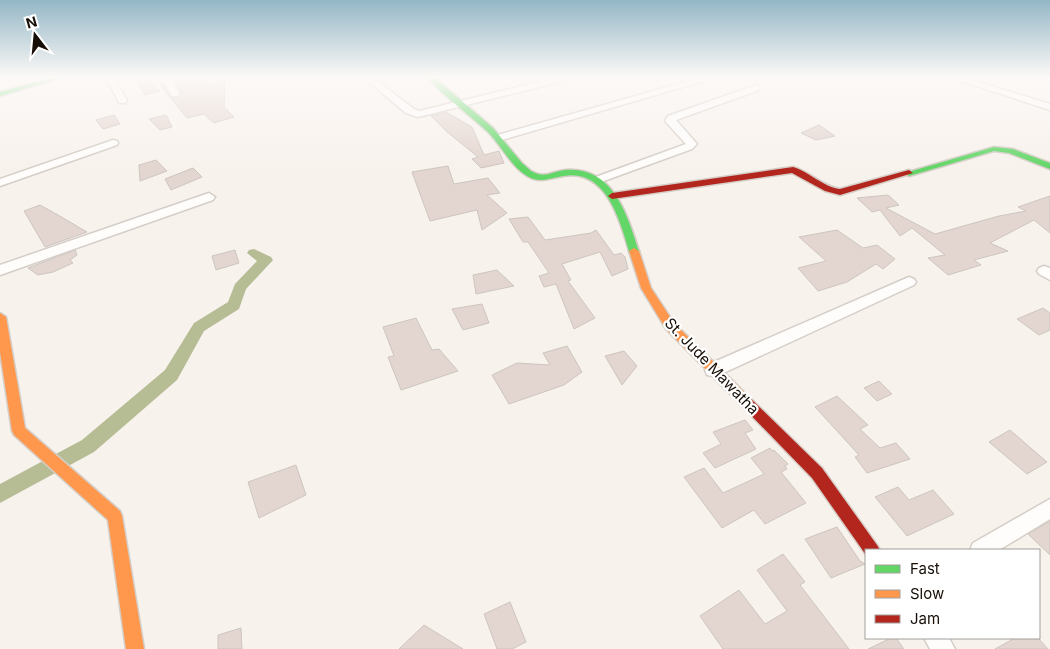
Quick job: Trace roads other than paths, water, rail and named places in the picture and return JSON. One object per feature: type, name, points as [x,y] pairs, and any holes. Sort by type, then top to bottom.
[{"type":"street","points":[[404,107],[410,112],[418,114],[442,107]]},
{"type":"street","points":[[466,107],[498,138],[606,107]]},
{"type":"street","points":[[597,180],[688,147],[692,144],[670,122],[672,118],[702,107]]},
{"type":"street","name":"St. Jude Mawatha","points":[[498,138],[522,168],[536,177],[547,179],[563,173],[583,172],[597,180],[612,196],[621,210],[646,288],[670,326],[817,473],[871,549]]},
{"type":"street","points":[[0,183],[113,144]]},
{"type":"street","points":[[612,196],[793,170],[804,171],[837,192],[852,190],[994,149],[1010,151],[1050,166]]},
{"type":"street","points":[[0,270],[209,197]]},
{"type":"street","points":[[713,370],[909,282]]},
{"type":"street","points":[[0,316],[19,431],[115,516],[135,649]]},
{"type":"street","points":[[982,549],[1050,508]]},
{"type":"street","points":[[936,639],[944,649]]},
{"type":"waterway","points":[[0,494],[88,446],[171,375],[199,327],[234,305],[240,287],[266,260],[254,253]]}]
